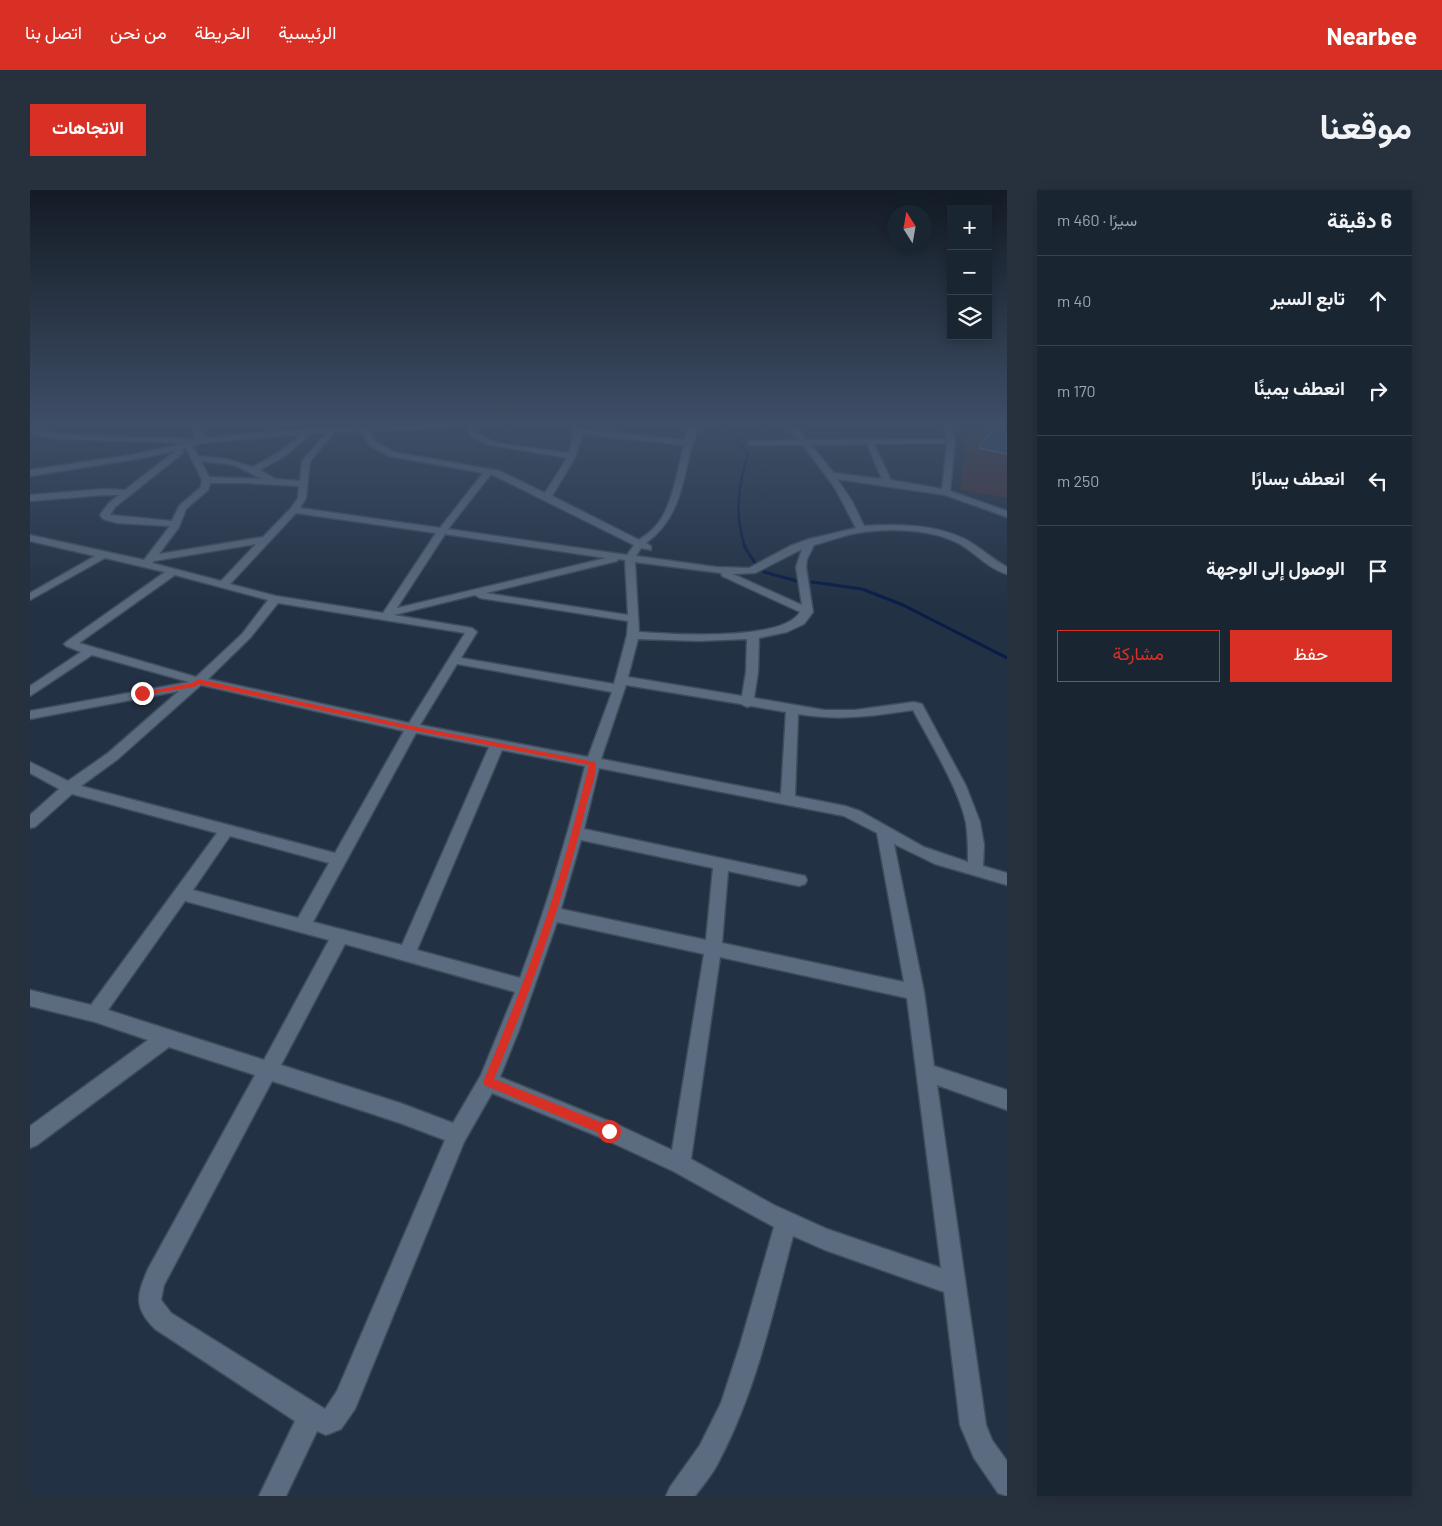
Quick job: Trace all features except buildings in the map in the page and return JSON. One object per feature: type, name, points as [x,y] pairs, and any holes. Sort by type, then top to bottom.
[{"type":"street","points":[[135,486],[107,510],[106,517],[117,520],[175,524]]},
{"type":"street","points":[[148,561],[175,524],[182,508],[205,486]]},
{"type":"street","points":[[222,585],[294,510],[302,498],[304,486]]},
{"type":"street","points":[[387,615],[443,530],[477,486]]},
{"type":"street","points":[[526,486],[639,544],[683,564]]},
{"type":"street","points":[[547,497],[554,486]]},
{"type":"street","points":[[387,615],[467,594],[627,558],[666,519],[678,486]]},
{"type":"street","points":[[836,486],[850,506],[861,529]]},
{"type":"street","points":[[907,486],[946,492],[1007,514]]},
{"type":"street","points":[[946,492],[947,486]]},
{"type":"street","points":[[30,498],[126,493]]},
{"type":"street","points":[[294,510],[627,558],[683,564],[716,570],[751,572],[785,551],[812,542],[861,529],[908,529],[952,537],[970,546],[991,563],[1007,571]]},
{"type":"street","points":[[30,538],[148,561],[174,572],[276,599],[387,615],[470,631],[471,633],[412,728],[302,927]]},
{"type":"street","points":[[148,561],[265,540]]},
{"type":"street","points":[[633,635],[686,638],[753,635],[786,630],[805,618],[808,612],[800,564],[804,552],[812,542]]},
{"type":"street","points":[[30,597],[105,554]]},
{"type":"street","points":[[340,937],[156,1276],[148,1302],[152,1310],[163,1321],[311,1416],[326,1422],[332,1420],[346,1400],[457,1135],[488,1082],[510,1030],[552,914],[576,833],[593,763],[620,684],[633,635],[634,618],[627,558]]},
{"type":"street","points":[[716,570],[808,612]]},
{"type":"street","points":[[174,572],[70,644],[196,683],[412,728],[788,800],[860,816],[900,842],[947,863],[1007,880]]},
{"type":"street","points":[[467,594],[634,618]]},
{"type":"street","points":[[30,823],[69,788],[113,756],[196,683],[246,636],[276,599]]},
{"type":"street","points":[[747,703],[752,672],[753,635]]},
{"type":"street","points":[[30,692],[90,651]]},
{"type":"street","points":[[454,660],[792,710],[839,715],[918,707],[959,786],[973,822],[976,845],[975,871]]},
{"type":"street","points":[[30,715],[196,683]]},
{"type":"street","points":[[788,800],[792,710]]},
{"type":"street","points":[[407,954],[497,745]]},
{"type":"street","points":[[30,767],[69,788],[340,860]]},
{"type":"street","points":[[95,1014],[227,830]]},
{"type":"street","points":[[884,830],[915,992],[973,1425],[983,1449],[1007,1484]]},
{"type":"street","points":[[576,833],[799,880]]},
{"type":"street","points":[[680,1164],[713,949],[721,864]]},
{"type":"street","points":[[182,894],[524,987]]},
{"type":"street","points":[[552,914],[915,992]]},
{"type":"street","points":[[30,998],[95,1014],[167,1037],[400,1113],[457,1135]]},
{"type":"street","points":[[30,1138],[167,1037]]},
{"type":"street","points":[[926,1072],[1007,1100]]},
{"type":"street","points":[[488,1082],[609,1131],[680,1164],[758,1209],[825,1240],[954,1284]]},
{"type":"street","points":[[679,1496],[709,1454],[732,1407],[752,1345],[786,1222]]},
{"type":"street","points":[[272,1496],[311,1416]]},
{"type":"shaded area","points":[[960,486],[1007,486],[1007,498],[960,490]]},
{"type":"waterway","points":[[741,486],[738,511],[745,547]]},
{"type":"waterway","points":[[744,546],[755,563]]},
{"type":"waterway","points":[[764,572],[797,581]]},
{"type":"waterway","points":[[812,582],[862,589],[903,605],[1007,658]]},
{"type":"route","points":[[142,693],[194,685],[198,681],[412,728],[593,763],[576,833],[552,914],[510,1030],[488,1082],[609,1131]]}]
